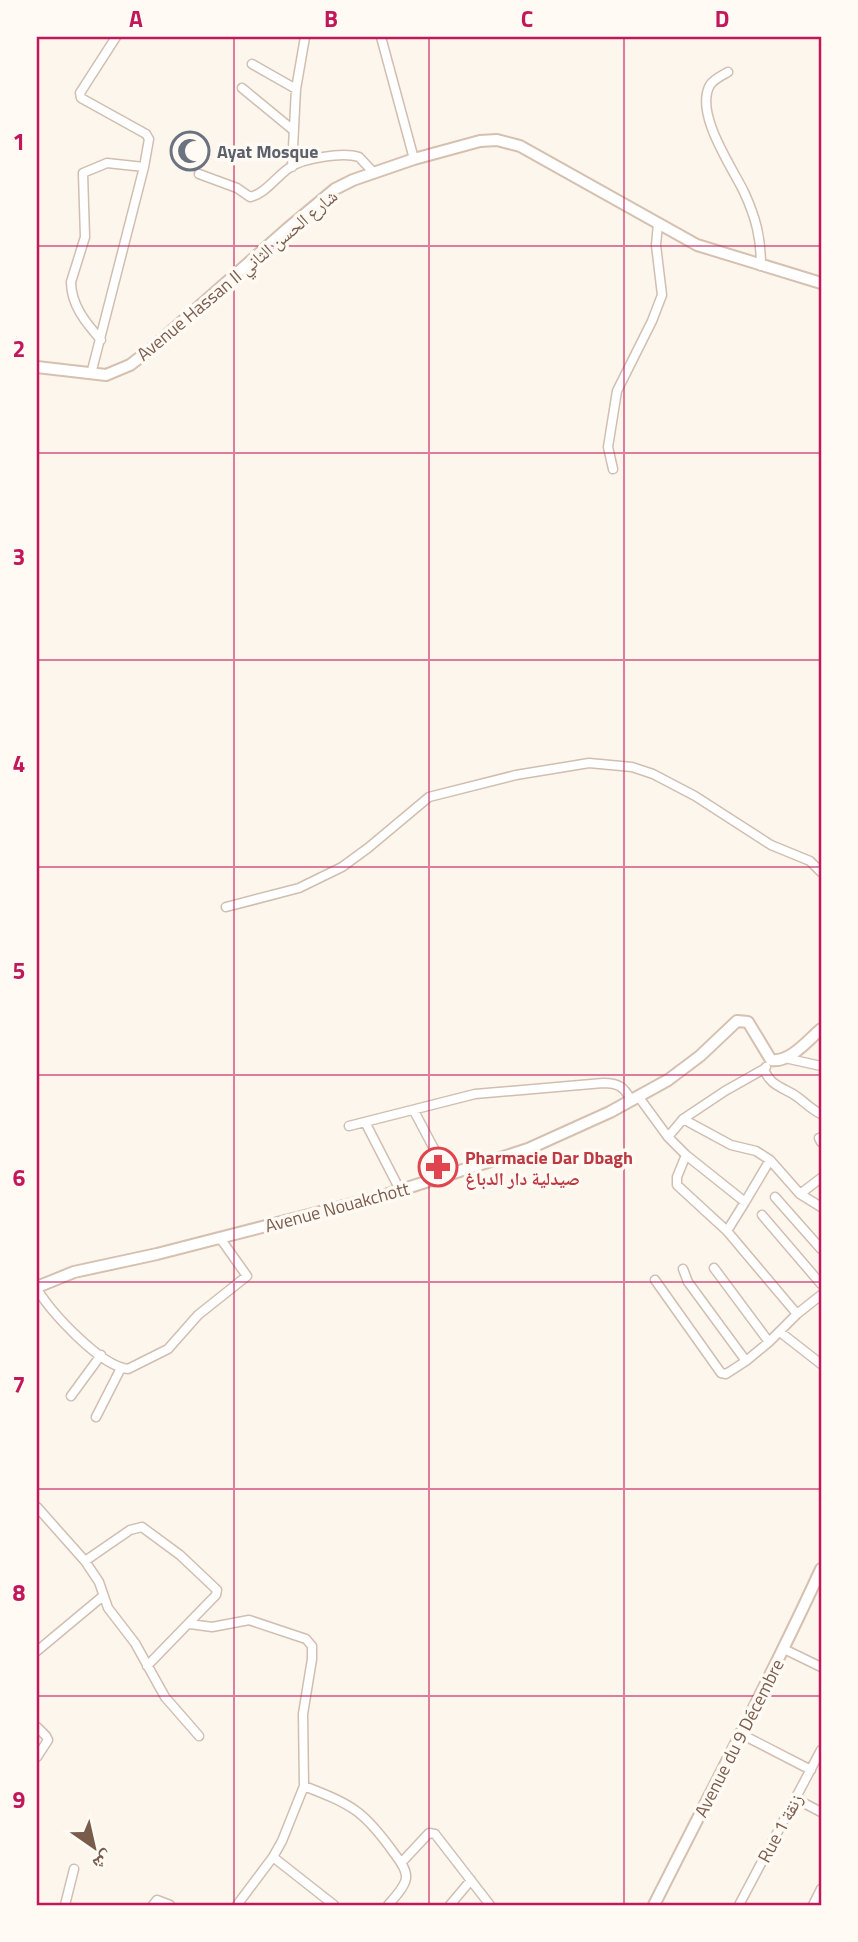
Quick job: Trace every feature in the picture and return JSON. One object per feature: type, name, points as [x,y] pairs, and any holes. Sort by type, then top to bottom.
[{"type":"street","points":[[91,374],[144,167],[148,136],[84,101],[80,96],[116,37]]},
{"type":"street","points":[[292,167],[296,89],[305,37]]},
{"type":"street","points":[[381,37],[414,159]]},
{"type":"street","points":[[252,64],[296,89]]},
{"type":"street","points":[[728,72],[714,80],[709,87],[706,107],[713,129],[745,194],[761,236],[761,266]]},
{"type":"street","points":[[242,88],[293,130]]},
{"type":"street","name":"Avenue Hassan II شارع الحسن الثاني","points":[[37,366],[106,375],[130,365],[323,198],[353,180],[414,159],[480,141],[510,142],[536,154],[696,245],[821,283]]},
{"type":"street","points":[[199,174],[237,188],[250,197],[261,193],[292,167],[312,160],[352,154],[364,161],[373,173]]},
{"type":"street","points":[[101,340],[82,316],[71,290],[71,282],[86,237],[83,173],[107,163],[144,167]]},
{"type":"street","points":[[613,469],[608,447],[617,391],[662,295],[656,246],[658,224]]},
{"type":"street","points":[[226,907],[299,888],[342,867],[429,797],[516,775],[589,763],[625,765],[653,774],[695,796],[771,845],[810,861],[821,872]]},
{"type":"street","name":"Avenue Nouakchott","points":[[37,1288],[74,1272],[220,1238],[400,1190],[528,1149],[635,1098],[686,1068],[737,1021],[748,1022],[753,1028],[768,1064]]},
{"type":"street","points":[[668,1137],[683,1119],[768,1064],[785,1058],[821,1028]]},
{"type":"street","points":[[785,1058],[821,1066]]},
{"type":"street","points":[[768,1064],[769,1080],[821,1114]]},
{"type":"street","points":[[349,1126],[475,1094],[603,1083],[623,1087],[686,1155],[745,1202]]},
{"type":"street","points":[[414,1111],[448,1175]]},
{"type":"street","points":[[683,1119],[731,1144],[756,1151],[770,1160],[800,1194],[821,1207]]},
{"type":"street","points":[[365,1122],[400,1190]]},
{"type":"street","points":[[686,1155],[677,1177],[677,1185],[727,1231],[797,1314]]},
{"type":"street","points":[[727,1231],[770,1160]]},
{"type":"street","points":[[800,1194],[821,1178]]},
{"type":"street","points":[[775,1197],[821,1249]]},
{"type":"street","points":[[762,1215],[821,1284]]},
{"type":"street","points":[[37,1288],[60,1321],[101,1355],[121,1368],[129,1368],[163,1353],[198,1315],[247,1276],[220,1238]]},
{"type":"street","points":[[714,1268],[769,1342]]},
{"type":"street","points":[[683,1269],[688,1282],[746,1361]]},
{"type":"street","points":[[655,1280],[721,1373],[726,1374],[769,1342],[821,1295]]},
{"type":"street","points":[[780,1332],[821,1364]]},
{"type":"street","points":[[71,1396],[101,1355]]},
{"type":"street","points":[[96,1417],[121,1368]]},
{"type":"street","points":[[37,1507],[85,1560],[99,1581],[108,1608],[135,1643],[165,1697],[199,1736]]},
{"type":"street","points":[[85,1560],[130,1530],[139,1527],[188,1561],[217,1590],[216,1595],[190,1624],[147,1666]]},
{"type":"street","name":"Avenue du 9 Décembre","points":[[654,1905],[784,1649],[821,1569]]},
{"type":"street","points":[[37,1651],[103,1596]]},
{"type":"street","points":[[190,1624],[212,1627],[249,1620],[310,1642],[312,1660],[303,1714],[304,1786],[287,1833],[273,1857],[237,1905]]},
{"type":"street","points":[[784,1649],[821,1667]]},
{"type":"street","points":[[37,1727],[47,1735],[48,1741],[37,1758]]},
{"type":"street","points":[[739,1733],[811,1770]]},
{"type":"street","name":"Rue 1 زنقة","points":[[738,1905],[821,1750]]},
{"type":"street","points":[[304,1786],[355,1808],[374,1825],[401,1863],[407,1876],[388,1905]]},
{"type":"street","points":[[796,1799],[821,1812]]},
{"type":"street","points":[[401,1863],[424,1837],[432,1833],[488,1904]]},
{"type":"street","points":[[273,1857],[334,1905]]},
{"type":"street","points":[[74,1869],[66,1902],[76,1905]]},
{"type":"street","points":[[450,1905],[471,1880]]},
{"type":"street","points":[[813,1905],[821,1891]]},
{"type":"street","points":[[153,1905],[158,1900],[170,1905]]},
{"type":"place","name":"Ayat Mosque","points":[[190,151]]},
{"type":"place","name":"Pharmacie Dar Dbagh صيدلية دار الدباغ","points":[[438,1167]]}]
